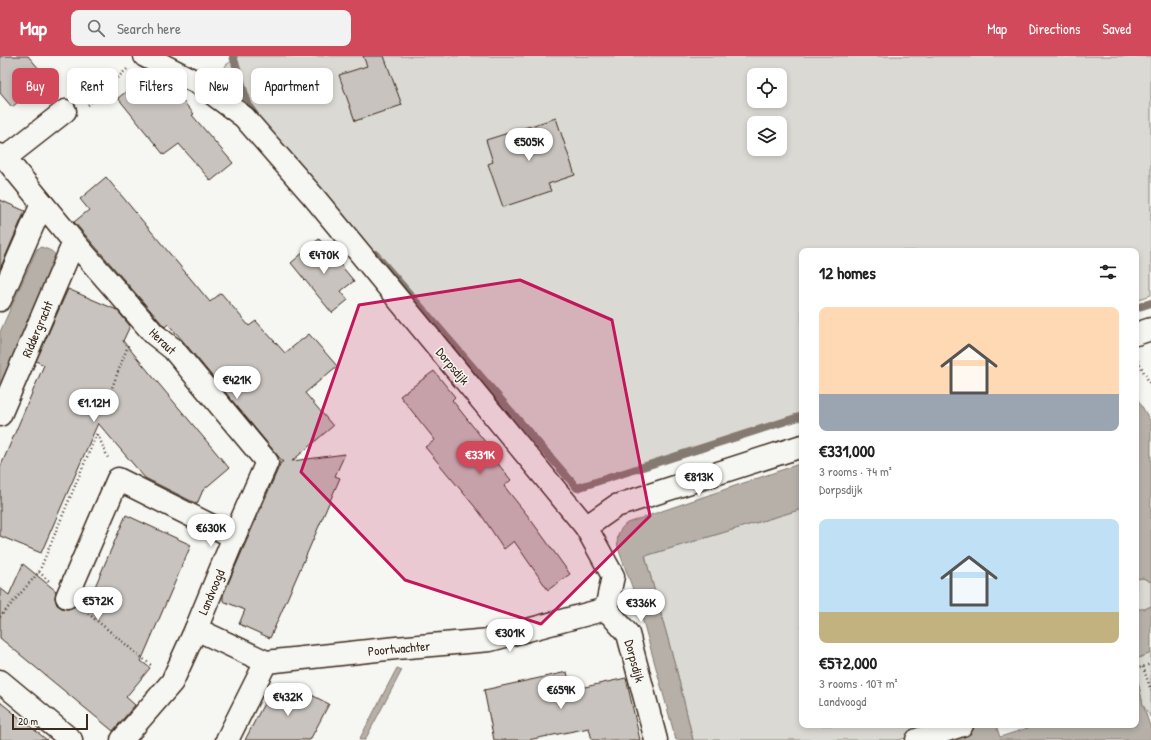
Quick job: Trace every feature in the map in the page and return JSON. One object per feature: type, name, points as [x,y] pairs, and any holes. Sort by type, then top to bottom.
[{"type":"street","name":"Dorpsdijk","points":[[137,61],[198,83],[244,118],[313,196],[586,526],[613,576],[606,608],[628,634],[656,740]]},
{"type":"street","name":"Heraut","points":[[65,111],[3,157],[154,334],[173,349],[267,462],[234,537]]},
{"type":"street","points":[[0,300],[42,204]]},
{"type":"street","name":"Riddergracht","points":[[0,415],[74,242]]},
{"type":"street","points":[[1139,333],[1151,329]]},
{"type":"street","points":[[586,526],[616,506],[799,447]]},
{"type":"street","points":[[67,597],[118,479],[234,537]]},
{"type":"street","name":"Landvoogd","points":[[122,740],[172,682],[196,629],[234,537]]},
{"type":"street","name":"Poortwachter","points":[[266,662],[396,648],[490,640],[606,608]]},
{"type":"street","points":[[196,629],[266,662],[227,740]]},
{"type":"street","points":[[0,681],[71,740]]},
{"type":"street","points":[[917,740],[953,728]]},
{"type":"path","points":[[65,111],[76,116],[137,61]]},
{"type":"path","points":[[105,406],[140,317]]},
{"type":"path","points":[[1139,362],[1151,386]]},
{"type":"path","points":[[0,617],[39,572],[97,433],[118,479]]},
{"type":"path","points":[[39,572],[67,597],[172,682]]},
{"type":"path","points":[[1139,668],[1151,664]]},
{"type":"path","points":[[1143,666],[1151,690]]},
{"type":"highlighted area","points":[[520,280],[612,320],[650,516],[541,624],[405,580],[301,472],[359,305]]},
{"type":"shaded area","points":[[233,56],[1151,56],[1151,295],[1139,299],[1139,248],[799,248],[799,414],[577,488],[249,107],[243,102],[243,68],[225,68],[226,65],[235,59]]},
{"type":"shaded area","points":[[41,247],[53,253],[56,260],[0,386],[0,332],[37,249]]},
{"type":"shaded area","points":[[1139,401],[1151,422],[1151,582],[1143,578],[1139,579]]},
{"type":"shaded area","points":[[799,464],[799,510],[645,556],[677,672],[693,740],[676,740],[638,603],[618,548],[617,540],[620,531],[627,523]]},
{"type":"shaded area","points":[[799,510],[799,728],[935,728],[899,740],[693,740],[677,672],[645,556]]},
{"type":"shaded area","points":[[1143,578],[1151,582],[1151,606],[1144,609],[1139,609],[1139,579]]},
{"type":"shaded area","points":[[1151,606],[1151,653],[1139,658],[1139,609],[1145,609]]},
{"type":"shaded area","points":[[1151,653],[1151,718],[1143,705],[1139,686],[1139,658]]},
{"type":"shaded area","points":[[397,668],[402,670],[365,740],[359,740]]},
{"type":"shaded area","points":[[1139,686],[1143,705],[1151,729],[1150,740],[952,740],[948,728],[997,728],[1000,737],[1028,728],[1139,728]]},
{"type":"building","points":[[0,56],[28,56],[38,68],[12,68],[12,104],[16,104],[12,107],[0,93]]},
{"type":"building","points":[[363,56],[384,56],[402,105],[355,121],[339,75],[367,66]]},
{"type":"building","points":[[126,92],[126,104],[185,104],[194,114],[192,115],[233,163],[211,181],[179,144],[164,155],[118,98]]},
{"type":"building","points":[[556,118],[575,175],[548,184],[551,191],[503,207],[488,164],[493,162],[486,140]]},
{"type":"building","points":[[106,177],[210,302],[221,293],[249,326],[256,321],[285,353],[309,334],[337,366],[305,393],[333,426],[292,461],[345,454],[335,476],[340,478],[270,638],[239,624],[245,610],[223,601],[223,595],[281,462],[283,462],[183,341],[168,324],[165,327],[163,325],[74,222],[89,210],[80,199]]},
{"type":"building","points":[[0,200],[25,211],[0,269]]},
{"type":"building","points":[[319,239],[354,281],[341,291],[348,300],[332,313],[291,263]]},
{"type":"building","points":[[68,289],[117,310],[130,326],[123,341],[229,468],[203,490],[197,504],[145,478],[98,423],[41,553],[0,536],[0,468],[44,365],[36,361]]},
{"type":"building","points":[[434,371],[455,397],[452,400],[490,448],[487,450],[511,480],[504,486],[528,516],[570,574],[548,590],[514,541],[504,549],[480,513],[425,447],[435,440],[400,396]]},
{"type":"building","points":[[126,515],[191,545],[141,661],[150,668],[126,697],[135,705],[113,731],[0,638],[0,588],[9,595],[23,564],[56,591],[55,598],[57,605],[68,609],[75,606],[84,612]]},
{"type":"building","points":[[567,672],[571,690],[626,678],[640,740],[592,740],[589,728],[528,740],[494,740],[484,690]]},
{"type":"building","points":[[272,688],[292,699],[298,688],[329,704],[310,740],[245,740]]},
{"type":"building","points":[[0,702],[47,740],[0,740]]},
{"type":"waterway","points":[[233,56],[249,107],[255,115]]},
{"type":"waterway","points":[[375,254],[577,488],[799,417]]},
{"type":"waterway","points":[[1139,307],[1151,303]]}]
